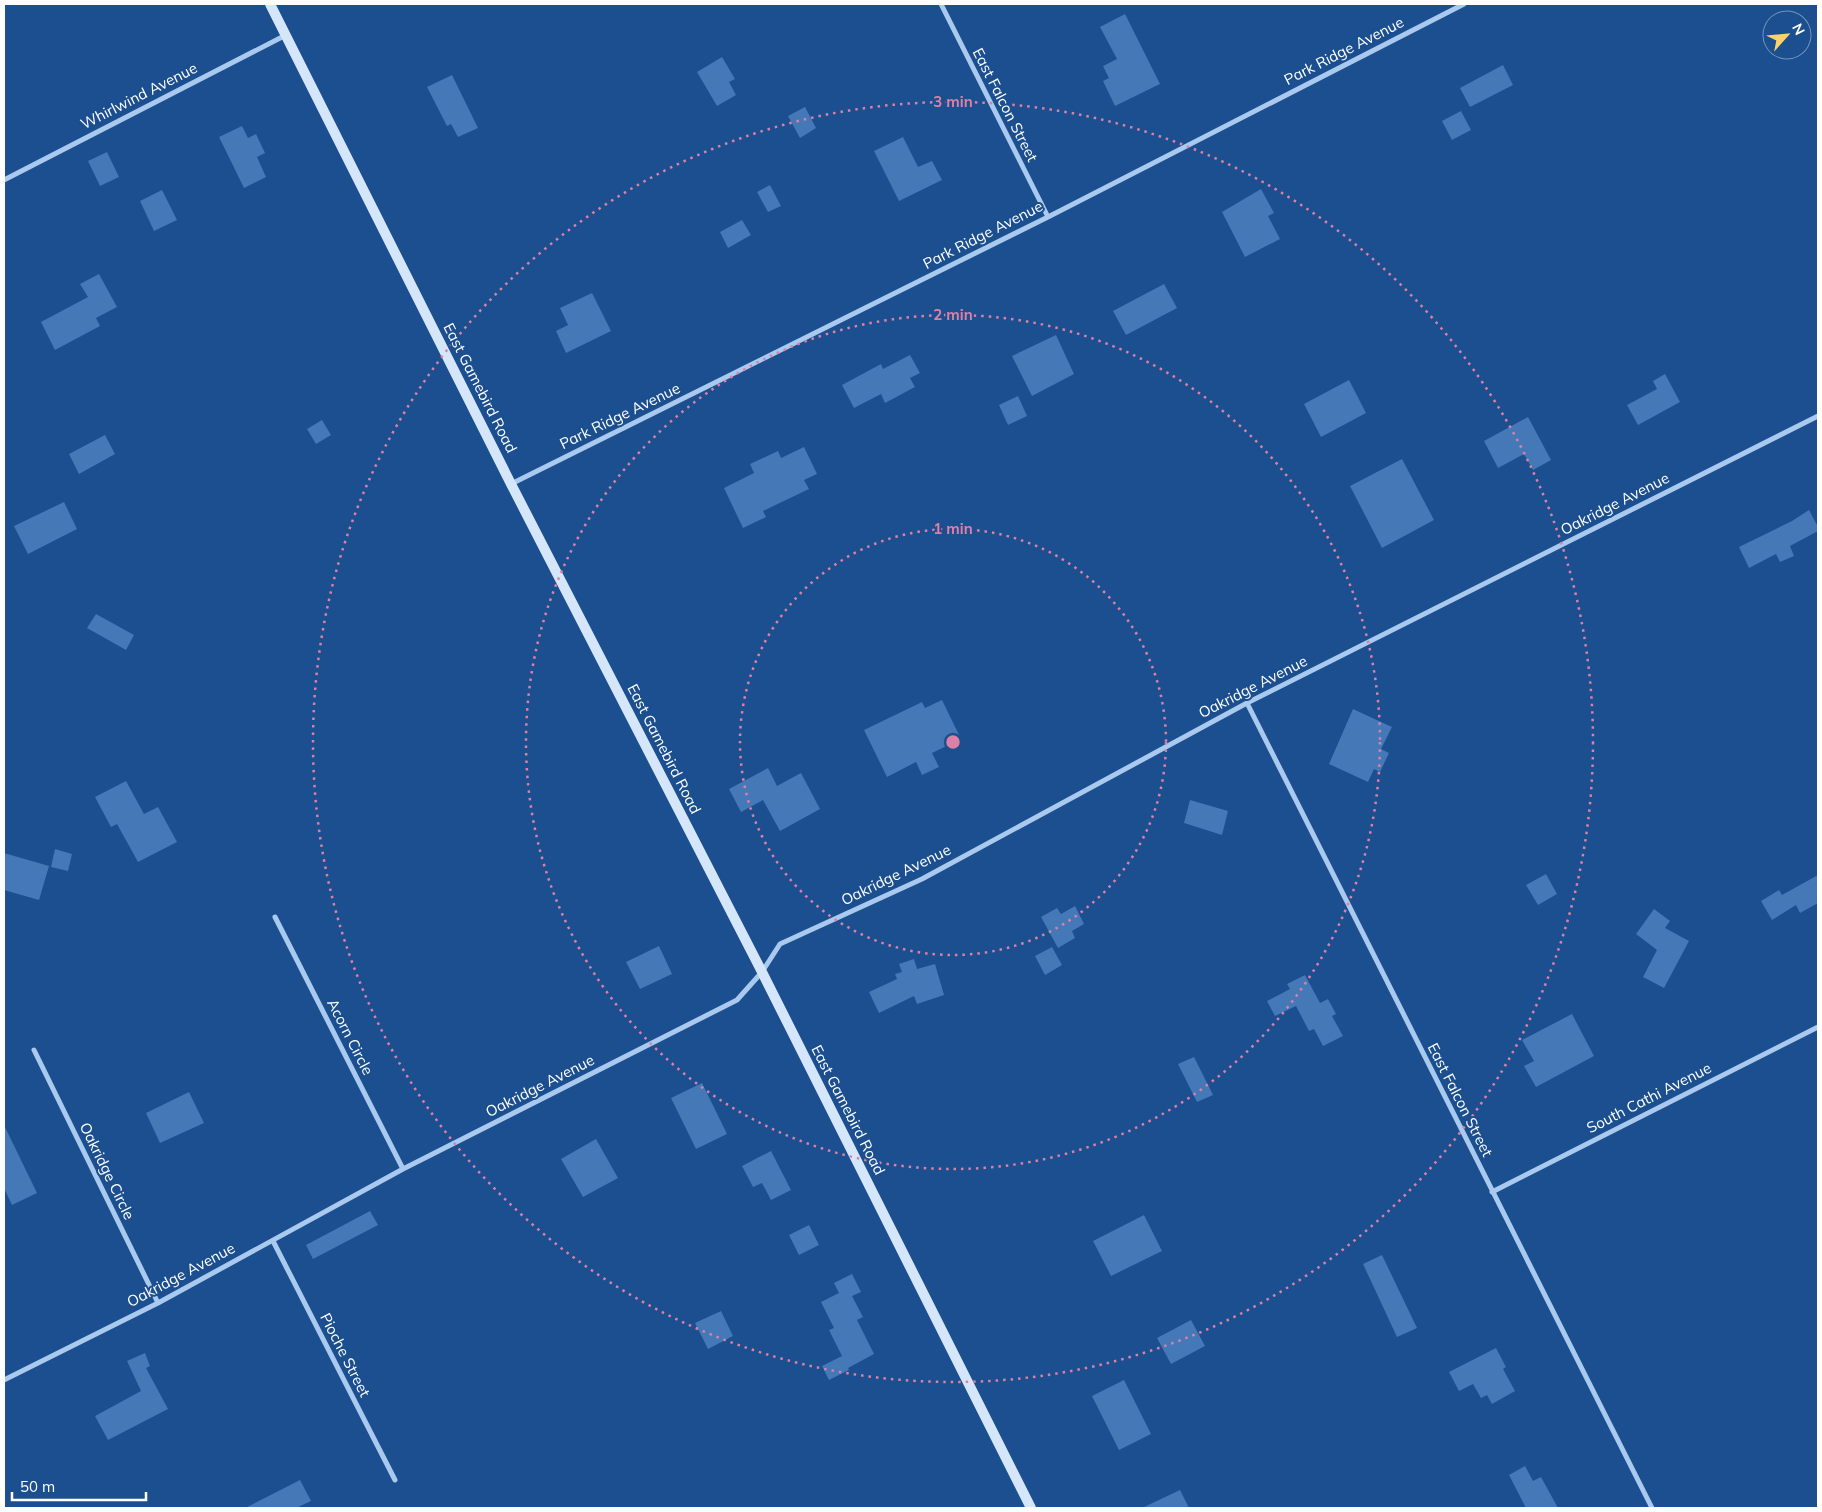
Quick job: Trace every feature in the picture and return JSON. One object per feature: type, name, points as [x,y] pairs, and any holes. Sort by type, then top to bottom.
[{"type":"main road","name":"East Gamebird Road","points":[[270,4],[511,484],[762,972],[1031,1508]]},
{"type":"street","name":"East Falcon Street","points":[[941,4],[1048,217]]},
{"type":"street","name":"Park Ridge Avenue","points":[[511,484],[1048,217],[1464,4]]},
{"type":"street","name":"Whirlwind Avenue","points":[[4,180],[286,35]]},
{"type":"street","name":"Oakridge Avenue","points":[[4,1380],[158,1303],[403,1169],[737,1000],[762,972],[780,944],[922,879],[1247,703],[1818,416]]},
{"type":"street","name":"East Falcon Street","points":[[1247,703],[1652,1508]]},
{"type":"street","name":"Acorn Circle","points":[[275,917],[403,1169]]},
{"type":"street","name":"South Cathi Avenue","points":[[1492,1192],[1818,1027]]},
{"type":"street","name":"Oakridge Circle","points":[[34,1050],[158,1303]]},
{"type":"street","name":"Pioche Street","points":[[273,1241],[395,1480]]},
{"type":"building","points":[[1125,14],[1160,84],[1115,106],[1103,81],[1109,78],[1103,66],[1117,59],[1100,27]]},
{"type":"building","points":[[722,57],[735,79],[729,82],[736,95],[717,106],[697,72]]},
{"type":"building","points":[[1503,65],[1513,85],[1470,107],[1460,88]]},
{"type":"building","points":[[452,75],[478,128],[458,137],[451,124],[447,126],[427,87]]},
{"type":"building","points":[[805,107],[816,128],[800,138],[788,116]]},
{"type":"building","points":[[1461,111],[1471,130],[1452,140],[1442,121]]},
{"type":"building","points":[[242,126],[248,138],[256,134],[265,153],[257,157],[266,177],[244,188],[219,137]]},
{"type":"building","points":[[903,137],[918,167],[932,161],[942,180],[899,201],[874,151]]},
{"type":"building","points":[[107,152],[119,177],[100,186],[88,161]]},
{"type":"building","points":[[770,185],[781,206],[768,212],[757,192]]},
{"type":"building","points":[[1261,189],[1274,213],[1268,216],[1280,239],[1245,257],[1222,212]]},
{"type":"building","points":[[162,190],[177,220],[154,231],[140,201]]},
{"type":"building","points":[[742,220],[751,235],[728,248],[720,232]]},
{"type":"building","points":[[99,274],[117,307],[96,318],[100,326],[55,350],[41,322],[88,297],[80,284]]},
{"type":"building","points":[[1164,284],[1177,308],[1126,335],[1113,311]]},
{"type":"building","points":[[592,293],[611,331],[566,353],[556,331],[568,325],[560,308]]},
{"type":"building","points":[[1056,335],[1074,374],[1032,396],[1012,356]]},
{"type":"building","points":[[910,355],[920,373],[910,378],[915,387],[885,403],[881,394],[854,408],[842,385],[881,364],[883,369]]},
{"type":"building","points":[[1665,374],[1680,402],[1638,425],[1627,405],[1657,389],[1653,381]]},
{"type":"building","points":[[1349,380],[1366,413],[1321,437],[1304,404]]},
{"type":"building","points":[[1018,396],[1027,416],[1008,425],[999,405]]},
{"type":"building","points":[[1528,417],[1551,460],[1533,470],[1524,454],[1498,468],[1484,441]]},
{"type":"building","points":[[322,420],[331,435],[316,444],[307,429]]},
{"type":"building","points":[[105,435],[115,454],[79,474],[69,454]]},
{"type":"building","points":[[804,447],[817,474],[804,480],[809,489],[763,511],[766,517],[743,528],[724,488],[754,473],[750,464],[778,451],[781,458]]},
{"type":"building","points":[[1402,459],[1434,520],[1382,548],[1350,486]]},
{"type":"building","points":[[64,502],[77,529],[28,554],[14,526]]},
{"type":"building","points":[[1809,510],[1818,527],[1818,531],[1790,546],[1794,556],[1780,562],[1776,554],[1749,568],[1739,547],[1792,521]]},
{"type":"building","points":[[96,614],[134,635],[126,650],[87,628]]},
{"type":"building","points":[[942,700],[961,739],[932,753],[939,767],[922,775],[916,762],[887,777],[864,730],[922,702],[925,708]]},
{"type":"building","points":[[1353,709],[1392,727],[1381,749],[1389,753],[1380,772],[1374,769],[1368,782],[1329,764]]},
{"type":"building","points":[[768,768],[777,786],[801,773],[820,809],[780,831],[763,800],[741,812],[729,789]]},
{"type":"building","points":[[126,781],[144,814],[158,807],[177,842],[138,862],[117,824],[111,827],[95,797]]},
{"type":"building","points":[[1190,800],[1228,811],[1222,835],[1184,823]]},
{"type":"building","points":[[55,849],[72,854],[68,871],[51,867]]},
{"type":"building","points":[[4,853],[49,866],[39,900],[4,890]]},
{"type":"building","points":[[1546,874],[1557,894],[1538,905],[1526,885]]},
{"type":"building","points":[[1818,875],[1818,903],[1800,913],[1796,905],[1772,920],[1761,901],[1779,890],[1782,895]]},
{"type":"building","points":[[1075,906],[1084,924],[1072,931],[1075,938],[1058,948],[1041,917],[1057,908],[1061,914]]},
{"type":"building","points":[[1654,909],[1670,921],[1665,928],[1689,941],[1664,988],[1643,977],[1657,950],[1636,934]]},
{"type":"building","points":[[659,946],[672,974],[640,989],[626,962]]},
{"type":"building","points":[[1052,947],[1062,965],[1045,975],[1035,956]]},
{"type":"building","points":[[914,959],[917,969],[935,964],[944,995],[917,1004],[914,996],[879,1013],[869,992],[897,979],[895,974],[902,972],[899,964]]},
{"type":"building","points":[[1305,975],[1320,1003],[1328,999],[1336,1014],[1332,1016],[1343,1036],[1323,1046],[1314,1029],[1309,1031],[1296,1006],[1275,1016],[1267,1001],[1290,989],[1287,984]]},
{"type":"building","points":[[1572,1014],[1594,1056],[1536,1087],[1524,1066],[1534,1061],[1522,1040]]},
{"type":"building","points":[[1194,1057],[1213,1095],[1197,1102],[1178,1064]]},
{"type":"building","points":[[702,1083],[727,1134],[696,1149],[671,1098]]},
{"type":"building","points":[[189,1092],[204,1123],[160,1143],[146,1113]]},
{"type":"building","points":[[4,1125],[37,1193],[12,1205],[4,1188]]},
{"type":"building","points":[[596,1139],[618,1178],[583,1197],[561,1159]]},
{"type":"building","points":[[771,1151],[791,1190],[771,1200],[762,1183],[753,1187],[742,1166]]},
{"type":"building","points":[[370,1211],[378,1225],[313,1259],[306,1245]]},
{"type":"building","points":[[1144,1215],[1162,1251],[1111,1276],[1093,1241]]},
{"type":"building","points":[[809,1225],[819,1245],[799,1255],[789,1235]]},
{"type":"building","points":[[1382,1255],[1417,1328],[1397,1337],[1363,1264]]},
{"type":"building","points":[[852,1274],[861,1292],[852,1296],[863,1317],[857,1320],[874,1354],[829,1380],[822,1366],[842,1356],[829,1330],[834,1328],[821,1302],[839,1293],[834,1283]]},
{"type":"building","points":[[721,1311],[733,1336],[708,1349],[695,1323]]},
{"type":"building","points":[[1191,1320],[1205,1346],[1171,1364],[1157,1338]]},
{"type":"building","points":[[1496,1348],[1506,1367],[1503,1369],[1515,1391],[1492,1404],[1487,1395],[1481,1398],[1473,1384],[1459,1391],[1449,1372]]},
{"type":"building","points":[[145,1353],[150,1366],[146,1368],[168,1409],[108,1440],[95,1416],[141,1391],[127,1361]]},
{"type":"building","points":[[1124,1380],[1151,1434],[1119,1450],[1092,1396]]},
{"type":"building","points":[[1525,1466],[1533,1481],[1541,1477],[1558,1508],[1526,1508],[1509,1475]]},
{"type":"building","points":[[300,1480],[311,1501],[296,1508],[245,1508]]},
{"type":"building","points":[[1180,1490],[1189,1508],[1142,1508]]}]
